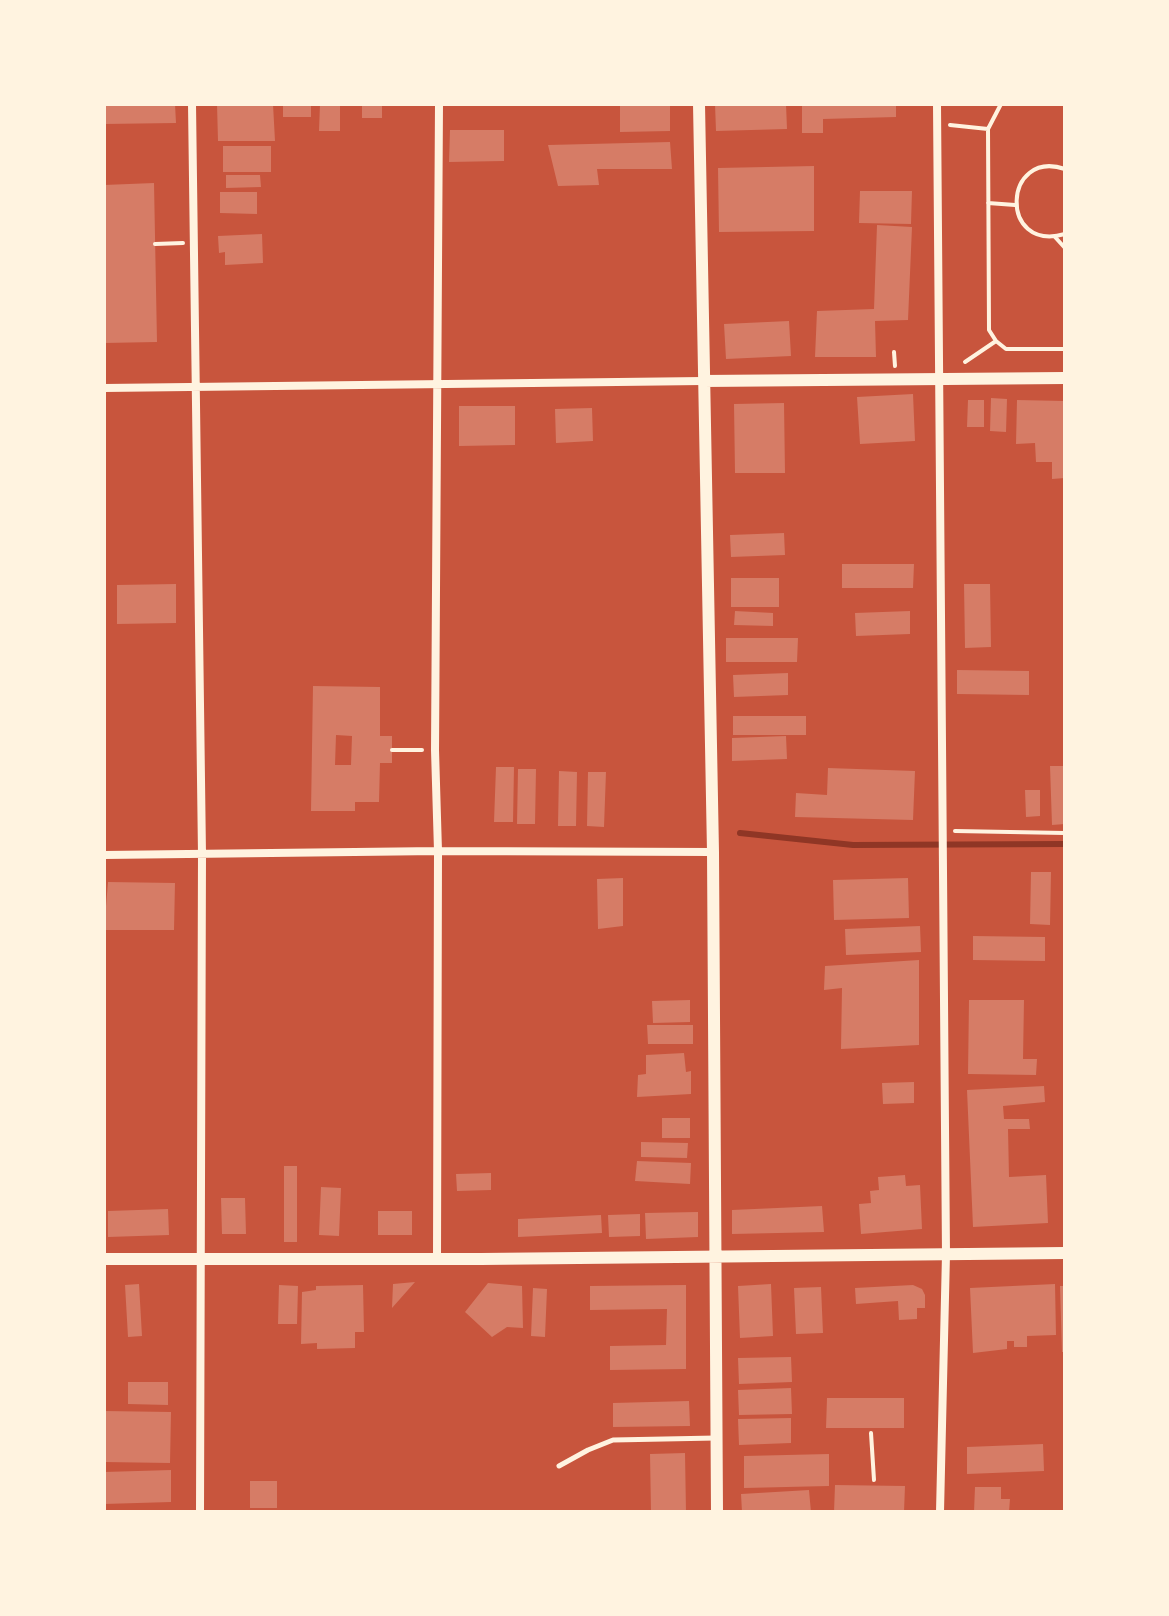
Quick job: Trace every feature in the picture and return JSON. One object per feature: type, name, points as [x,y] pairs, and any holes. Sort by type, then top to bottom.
[{"type":"street","points":[[192,104],[202,854],[200,1512]]},
{"type":"street","points":[[437,1258],[438,851],[435,750],[439,104]]},
{"type":"street","points":[[699,104],[713,852],[717,1512]]},
{"type":"street","points":[[937,104],[946,1254],[940,1512]]},
{"type":"street","points":[[104,388],[1065,378]]},
{"type":"street","points":[[104,855],[713,852]]},
{"type":"street","points":[[104,1259],[1065,1253]]},
{"type":"lane","points":[[559,1466],[613,1440],[717,1438]]},
{"type":"path","points":[[1001,104],[988,129],[989,330],[1006,349],[1065,349]]},
{"type":"path","points":[[937,124],[988,129]]},
{"type":"path","points":[[1065,169],[1050,166],[1037,168],[1028,174],[1020,183],[1015,205],[1018,216],[1033,232],[1055,237],[1065,234]]},
{"type":"path","points":[[988,203],[1015,205]]},
{"type":"path","points":[[1055,237],[1065,248]]},
{"type":"path","points":[[155,244],[193,243]]},
{"type":"path","points":[[938,379],[996,341]]},
{"type":"path","points":[[392,750],[435,750]]},
{"type":"path","points":[[943,833],[1065,833]]},
{"type":"path","points":[[871,1433],[874,1480]]},
{"type":"building","points":[[104,104],[175,104],[176,123],[104,124]]},
{"type":"building","points":[[217,104],[273,104],[275,141],[218,141]]},
{"type":"building","points":[[283,104],[311,104],[311,117],[283,117]]},
{"type":"building","points":[[320,104],[340,104],[340,131],[319,131]]},
{"type":"building","points":[[362,104],[382,104],[382,118],[362,118]]},
{"type":"building","points":[[620,104],[670,104],[670,131],[620,132]]},
{"type":"building","points":[[715,104],[786,104],[787,129],[716,131]]},
{"type":"building","points":[[802,104],[896,104],[896,117],[823,119],[823,133],[802,133]]},
{"type":"building","points":[[450,130],[504,130],[504,161],[449,162]]},
{"type":"building","points":[[670,142],[672,169],[597,169],[599,185],[558,186],[548,145]]},
{"type":"building","points":[[223,146],[271,146],[271,172],[223,172]]},
{"type":"building","points":[[814,166],[814,231],[719,232],[718,168]]},
{"type":"building","points":[[226,175],[260,175],[261,187],[226,188]]},
{"type":"building","points":[[154,183],[157,342],[104,343],[104,185]]},
{"type":"building","points":[[860,191],[912,191],[911,224],[859,223]]},
{"type":"building","points":[[220,192],[257,192],[257,214],[220,213]]},
{"type":"building","points":[[877,225],[912,227],[908,320],[875,321],[876,357],[815,357],[817,311],[874,309]]},
{"type":"building","points":[[262,234],[263,263],[225,265],[225,252],[219,253],[218,236]]},
{"type":"building","points":[[789,321],[791,356],[726,359],[724,324]]},
{"type":"building","points":[[913,394],[915,441],[860,444],[857,397]]},
{"type":"building","points":[[991,398],[1007,399],[1006,432],[990,431]]},
{"type":"building","points":[[968,400],[984,400],[984,427],[967,427]]},
{"type":"building","points":[[1017,400],[1065,401],[1065,478],[1052,479],[1052,462],[1036,462],[1035,443],[1016,444]]},
{"type":"building","points":[[784,403],[785,473],[735,473],[734,404]]},
{"type":"building","points":[[459,406],[515,406],[515,445],[459,446]]},
{"type":"building","points":[[592,408],[593,441],[556,443],[555,409]]},
{"type":"building","points":[[784,533],[785,555],[731,557],[730,535]]},
{"type":"building","points":[[842,564],[914,564],[913,588],[842,588]]},
{"type":"building","points":[[731,578],[779,578],[779,607],[731,607]]},
{"type":"building","points":[[176,584],[176,623],[117,624],[117,585]]},
{"type":"building","points":[[964,584],[990,584],[991,647],[965,648]]},
{"type":"building","points":[[735,611],[773,613],[773,626],[734,625]]},
{"type":"building","points":[[910,611],[910,634],[856,636],[855,613]]},
{"type":"building","points":[[726,638],[798,638],[797,662],[726,662]]},
{"type":"building","points":[[957,670],[1029,671],[1029,695],[957,694]]},
{"type":"building","points":[[788,673],[788,695],[734,697],[733,675]]},
{"type":"building","points":[[313,686],[380,687],[380,736],[392,736],[392,763],[380,763],[379,802],[355,802],[355,811],[311,811]],"holes":[[[336,735],[352,736],[351,765],[335,765]]]},
{"type":"building","points":[[733,716],[806,716],[806,735],[733,735]]},
{"type":"building","points":[[786,736],[787,759],[732,761],[732,738]]},
{"type":"building","points":[[1050,766],[1065,766],[1065,824],[1052,825]]},
{"type":"building","points":[[496,767],[514,767],[513,822],[494,822]]},
{"type":"building","points":[[828,768],[915,771],[913,820],[795,817],[796,793],[827,795]]},
{"type":"building","points":[[518,769],[536,769],[535,824],[517,824]]},
{"type":"building","points":[[559,771],[577,772],[576,826],[558,826]]},
{"type":"building","points":[[588,772],[606,772],[604,827],[587,826]]},
{"type":"building","points":[[1025,790],[1040,790],[1040,816],[1026,817]]},
{"type":"building","points":[[1031,872],[1051,872],[1050,925],[1030,924]]},
{"type":"building","points":[[623,878],[623,926],[598,929],[597,879]]},
{"type":"building","points":[[908,878],[909,918],[834,920],[833,880]]},
{"type":"building","points":[[108,882],[175,883],[174,930],[104,930]]},
{"type":"building","points":[[920,926],[921,952],[846,955],[845,929]]},
{"type":"building","points":[[973,936],[1045,937],[1045,961],[973,960]]},
{"type":"building","points":[[919,960],[919,1045],[841,1049],[842,988],[824,990],[825,966]]},
{"type":"building","points":[[690,1000],[690,1022],[653,1023],[652,1001]]},
{"type":"building","points":[[969,1000],[1024,1000],[1023,1059],[1037,1059],[1036,1075],[968,1074]]},
{"type":"building","points":[[647,1025],[693,1025],[693,1044],[648,1044]]},
{"type":"building","points":[[684,1053],[686,1072],[691,1071],[691,1094],[637,1097],[638,1075],[646,1074],[646,1055]]},
{"type":"building","points":[[914,1082],[914,1103],[883,1104],[882,1083]]},
{"type":"building","points":[[1044,1086],[1045,1102],[1003,1106],[1004,1119],[1029,1119],[1030,1129],[1008,1129],[1009,1177],[1046,1175],[1048,1223],[973,1227],[967,1090]]},
{"type":"building","points":[[662,1118],[690,1118],[690,1138],[662,1138]]},
{"type":"building","points":[[641,1142],[688,1143],[687,1158],[641,1157]]},
{"type":"building","points":[[637,1161],[691,1163],[690,1184],[635,1181]]},
{"type":"building","points":[[284,1166],[297,1166],[297,1242],[284,1242]]},
{"type":"building","points":[[491,1173],[491,1190],[457,1191],[456,1174]]},
{"type":"building","points":[[905,1175],[906,1186],[920,1185],[922,1229],[861,1234],[859,1204],[871,1203],[870,1191],[879,1190],[878,1177]]},
{"type":"building","points":[[321,1187],[341,1188],[339,1236],[319,1235]]},
{"type":"building","points":[[221,1198],[245,1198],[246,1234],[222,1234]]},
{"type":"building","points":[[822,1206],[824,1232],[732,1234],[732,1210]]},
{"type":"building","points":[[168,1209],[169,1235],[108,1237],[108,1211]]},
{"type":"building","points":[[378,1211],[412,1211],[412,1235],[378,1235]]},
{"type":"building","points":[[698,1212],[698,1237],[646,1239],[645,1213]]},
{"type":"building","points":[[640,1214],[640,1236],[609,1237],[608,1215]]},
{"type":"building","points":[[601,1215],[602,1233],[518,1237],[518,1219]]},
{"type":"building","points":[[415,1282],[392,1308],[393,1284]]},
{"type":"building","points":[[488,1283],[522,1286],[523,1328],[507,1327],[492,1337],[465,1312]]},
{"type":"building","points":[[139,1284],[142,1336],[128,1337],[125,1285]]},
{"type":"building","points":[[771,1284],[773,1336],[740,1338],[738,1286]]},
{"type":"building","points":[[1055,1284],[1056,1335],[1027,1336],[1027,1347],[1014,1347],[1014,1341],[1007,1341],[1007,1349],[973,1353],[970,1288]]},
{"type":"building","points":[[279,1285],[298,1286],[297,1324],[278,1324]]},
{"type":"building","points":[[363,1285],[364,1332],[355,1332],[355,1348],[317,1349],[317,1343],[301,1344],[302,1292],[316,1290],[316,1286]]},
{"type":"building","points":[[686,1285],[686,1369],[610,1370],[610,1346],[666,1345],[667,1309],[590,1310],[590,1286]]},
{"type":"building","points":[[913,1285],[922,1289],[925,1295],[925,1308],[917,1308],[917,1319],[899,1320],[898,1301],[856,1304],[855,1288]]},
{"type":"building","points":[[1060,1286],[1065,1286],[1065,1352],[1062,1352]]},
{"type":"building","points":[[821,1287],[823,1333],[796,1334],[794,1288]]},
{"type":"building","points":[[533,1288],[547,1289],[545,1337],[531,1336]]},
{"type":"building","points":[[791,1357],[792,1382],[739,1384],[738,1358]]},
{"type":"building","points":[[128,1382],[168,1382],[168,1405],[128,1404]]},
{"type":"building","points":[[791,1388],[792,1414],[739,1415],[738,1390]]},
{"type":"building","points":[[827,1398],[904,1398],[904,1428],[826,1428]]},
{"type":"building","points":[[689,1401],[690,1426],[613,1427],[613,1403]]},
{"type":"building","points":[[104,1411],[171,1412],[170,1463],[104,1462]]},
{"type":"building","points":[[791,1418],[791,1443],[739,1445],[738,1419]]},
{"type":"building","points":[[1043,1444],[1044,1471],[967,1474],[967,1447]]},
{"type":"building","points":[[685,1453],[686,1512],[651,1512],[650,1454]]},
{"type":"building","points":[[829,1454],[829,1486],[744,1488],[744,1456]]},
{"type":"building","points":[[171,1470],[171,1502],[104,1504],[104,1472]]},
{"type":"building","points":[[250,1481],[277,1481],[277,1508],[250,1508]]},
{"type":"building","points":[[835,1485],[905,1486],[904,1512],[834,1512]]},
{"type":"building","points":[[975,1487],[1001,1487],[1001,1499],[1010,1499],[1009,1512],[974,1512]]},
{"type":"building","points":[[809,1490],[811,1512],[742,1512],[741,1494]]},
{"type":"waterway","points":[[740,833],[853,845],[1065,844]]}]
